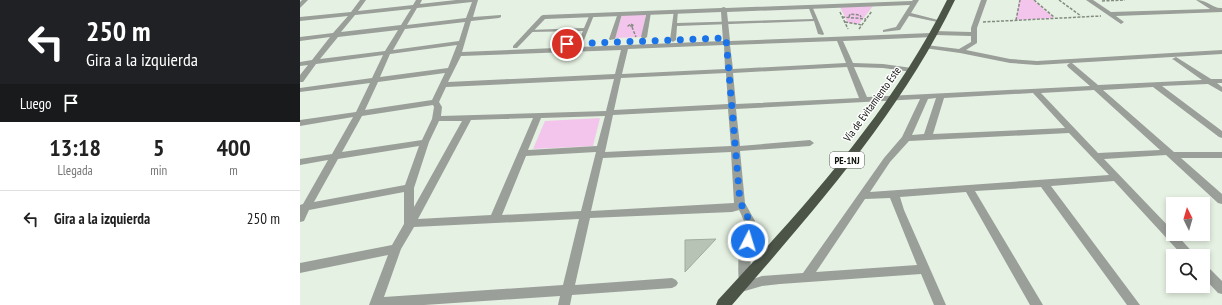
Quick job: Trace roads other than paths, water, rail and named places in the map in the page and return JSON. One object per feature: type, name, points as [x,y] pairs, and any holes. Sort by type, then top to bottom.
[{"type":"highway","name":"Vía de Evitamiento Este","points":[[723,305],[830,181],[893,98],[934,34],[951,0]]},
{"type":"street","points":[[300,6],[305,0]]},
{"type":"street","points":[[300,80],[363,0]]},
{"type":"street","points":[[300,19],[417,3],[473,0],[469,19],[458,54],[435,102]]},
{"type":"street","points":[[960,51],[974,43],[976,22],[984,0]]},
{"type":"street","points":[[1199,0],[1220,11]]},
{"type":"street","points":[[915,1],[877,4],[543,17],[513,47],[673,40],[839,38],[974,34]]},
{"type":"street","points":[[458,54],[625,47],[895,30],[915,1]]},
{"type":"street","points":[[1090,1],[1121,22]]},
{"type":"street","points":[[300,218],[303,208],[336,156],[359,114],[388,52],[417,3]]},
{"type":"street","points":[[810,6],[821,34]]},
{"type":"street","points":[[724,9],[740,202],[750,221],[751,232],[745,251],[741,285],[807,276],[924,269]]},
{"type":"street","points":[[673,40],[676,11]]},
{"type":"street","points":[[1110,14],[1220,11]]},
{"type":"street","points":[[644,38],[649,12]]},
{"type":"street","points":[[612,39],[620,14]]},
{"type":"street","points":[[907,14],[940,22]]},
{"type":"street","points":[[580,44],[592,15]]},
{"type":"street","points":[[300,39],[499,16]]},
{"type":"street","points":[[674,25],[816,20]]},
{"type":"street","points":[[529,31],[586,29]]},
{"type":"street","points":[[839,38],[864,100]]},
{"type":"street","points":[[300,64],[460,44]]},
{"type":"street","points":[[564,305],[611,113],[625,47]]},
{"type":"street","points":[[926,47],[960,51],[1010,61],[1037,63],[1222,56]]},
{"type":"street","points":[[1176,59],[1222,90]]},
{"type":"street","points":[[442,85],[851,65],[883,66],[912,70]]},
{"type":"street","points":[[1071,66],[1222,200]]},
{"type":"street","points":[[300,90],[451,70]]},
{"type":"street","points":[[436,119],[611,113],[1222,81]]},
{"type":"street","points":[[1154,84],[1222,135]]},
{"type":"street","points":[[1035,91],[1183,249]]},
{"type":"street","points":[[927,138],[941,96]]},
{"type":"street","points":[[807,276],[887,160],[906,138],[925,97]]},
{"type":"street","points":[[300,124],[435,102]]},
{"type":"street","points":[[409,223],[409,188],[425,142],[436,119],[438,107],[435,102]]},
{"type":"street","points":[[495,219],[538,116]]},
{"type":"street","points":[[468,118],[409,223],[396,249],[375,304],[444,301],[568,289],[672,283]]},
{"type":"street","points":[[906,138],[1071,130]]},
{"type":"street","points":[[300,162],[425,142]]},
{"type":"street","points":[[523,153],[736,149],[810,143]]},
{"type":"street","points":[[1096,156],[1170,153],[1197,156],[1222,155]]},
{"type":"street","points":[[863,196],[1117,178]]},
{"type":"street","points":[[1044,183],[1134,305]]},
{"type":"street","points":[[303,208],[409,188]]},
{"type":"street","points":[[968,188],[1037,305]]},
{"type":"street","points":[[894,194],[899,210],[940,305]]},
{"type":"street","points":[[409,223],[732,208],[738,206],[740,202]]},
{"type":"street","points":[[300,268],[396,249]]},
{"type":"street","points":[[1210,277],[1222,290]]}]
